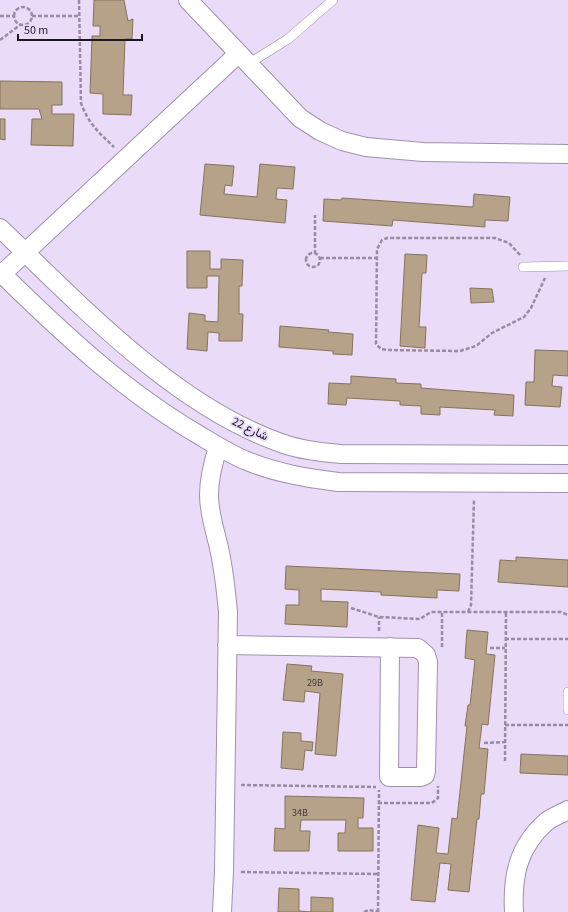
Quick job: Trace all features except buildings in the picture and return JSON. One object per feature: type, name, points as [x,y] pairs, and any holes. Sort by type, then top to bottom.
[{"type":"street","points":[[188,0],[300,118],[320,131],[342,141],[366,147],[390,150],[568,154]]},
{"type":"street","points":[[243,59],[127,158],[1,273],[116,378],[149,403],[218,447],[254,463],[276,471],[307,478],[338,482],[568,483]]},
{"type":"street","name":"شارع 22","points":[[0,228],[136,354],[166,378],[230,420],[256,434],[283,444],[311,451],[340,454],[568,455]]},
{"type":"street","points":[[218,447],[211,471],[209,494],[210,517],[219,548],[225,580],[228,612],[226,785],[222,912]]},
{"type":"street","points":[[227,645],[390,647],[418,648],[426,655],[428,662],[426,771],[425,775],[421,777],[389,777],[390,647]]},
{"type":"street","points":[[514,912],[513,895],[516,867],[528,842],[547,822],[568,810]]},
{"type":"lane","points":[[243,59],[288,39],[332,0]]},
{"type":"lane","points":[[523,267],[568,266]]},
{"type":"lane","points":[[568,692],[568,710]]},
{"type":"path","points":[[79,0],[81,103],[86,117],[94,128],[127,158]]},
{"type":"path","points":[[0,40],[20,25],[26,25],[30,21],[32,16],[30,10],[26,7],[20,7],[15,10],[15,21],[20,25]]},
{"type":"path","points":[[0,16],[14,16]]},
{"type":"path","points":[[32,16],[80,16]]},
{"type":"path","points":[[315,216],[315,254]]},
{"type":"path","points":[[523,267],[520,253],[509,243],[495,238],[387,238],[382,240],[378,244],[376,258],[374,337],[376,344],[381,349],[388,350],[460,351],[476,346],[492,334],[524,317],[534,303],[550,267]]},
{"type":"path","points":[[315,254],[311,254],[306,260],[310,266],[318,265],[320,258]]},
{"type":"path","points":[[315,254],[320,258],[376,258]]},
{"type":"path","points":[[468,612],[471,605],[474,483]]},
{"type":"path","points":[[351,608],[379,616],[420,619],[426,617],[431,612],[506,611],[561,612],[568,614]]},
{"type":"path","points":[[505,761],[506,611]]},
{"type":"path","points":[[505,640],[568,639]]},
{"type":"path","points":[[490,648],[505,648]]},
{"type":"path","points":[[505,725],[568,725]]},
{"type":"path","points":[[484,743],[505,742]]},
{"type":"path","points":[[226,785],[379,787]]},
{"type":"path","points":[[224,872],[378,874]]},
{"type":"path","points":[[364,912],[369,910],[380,912]]}]
